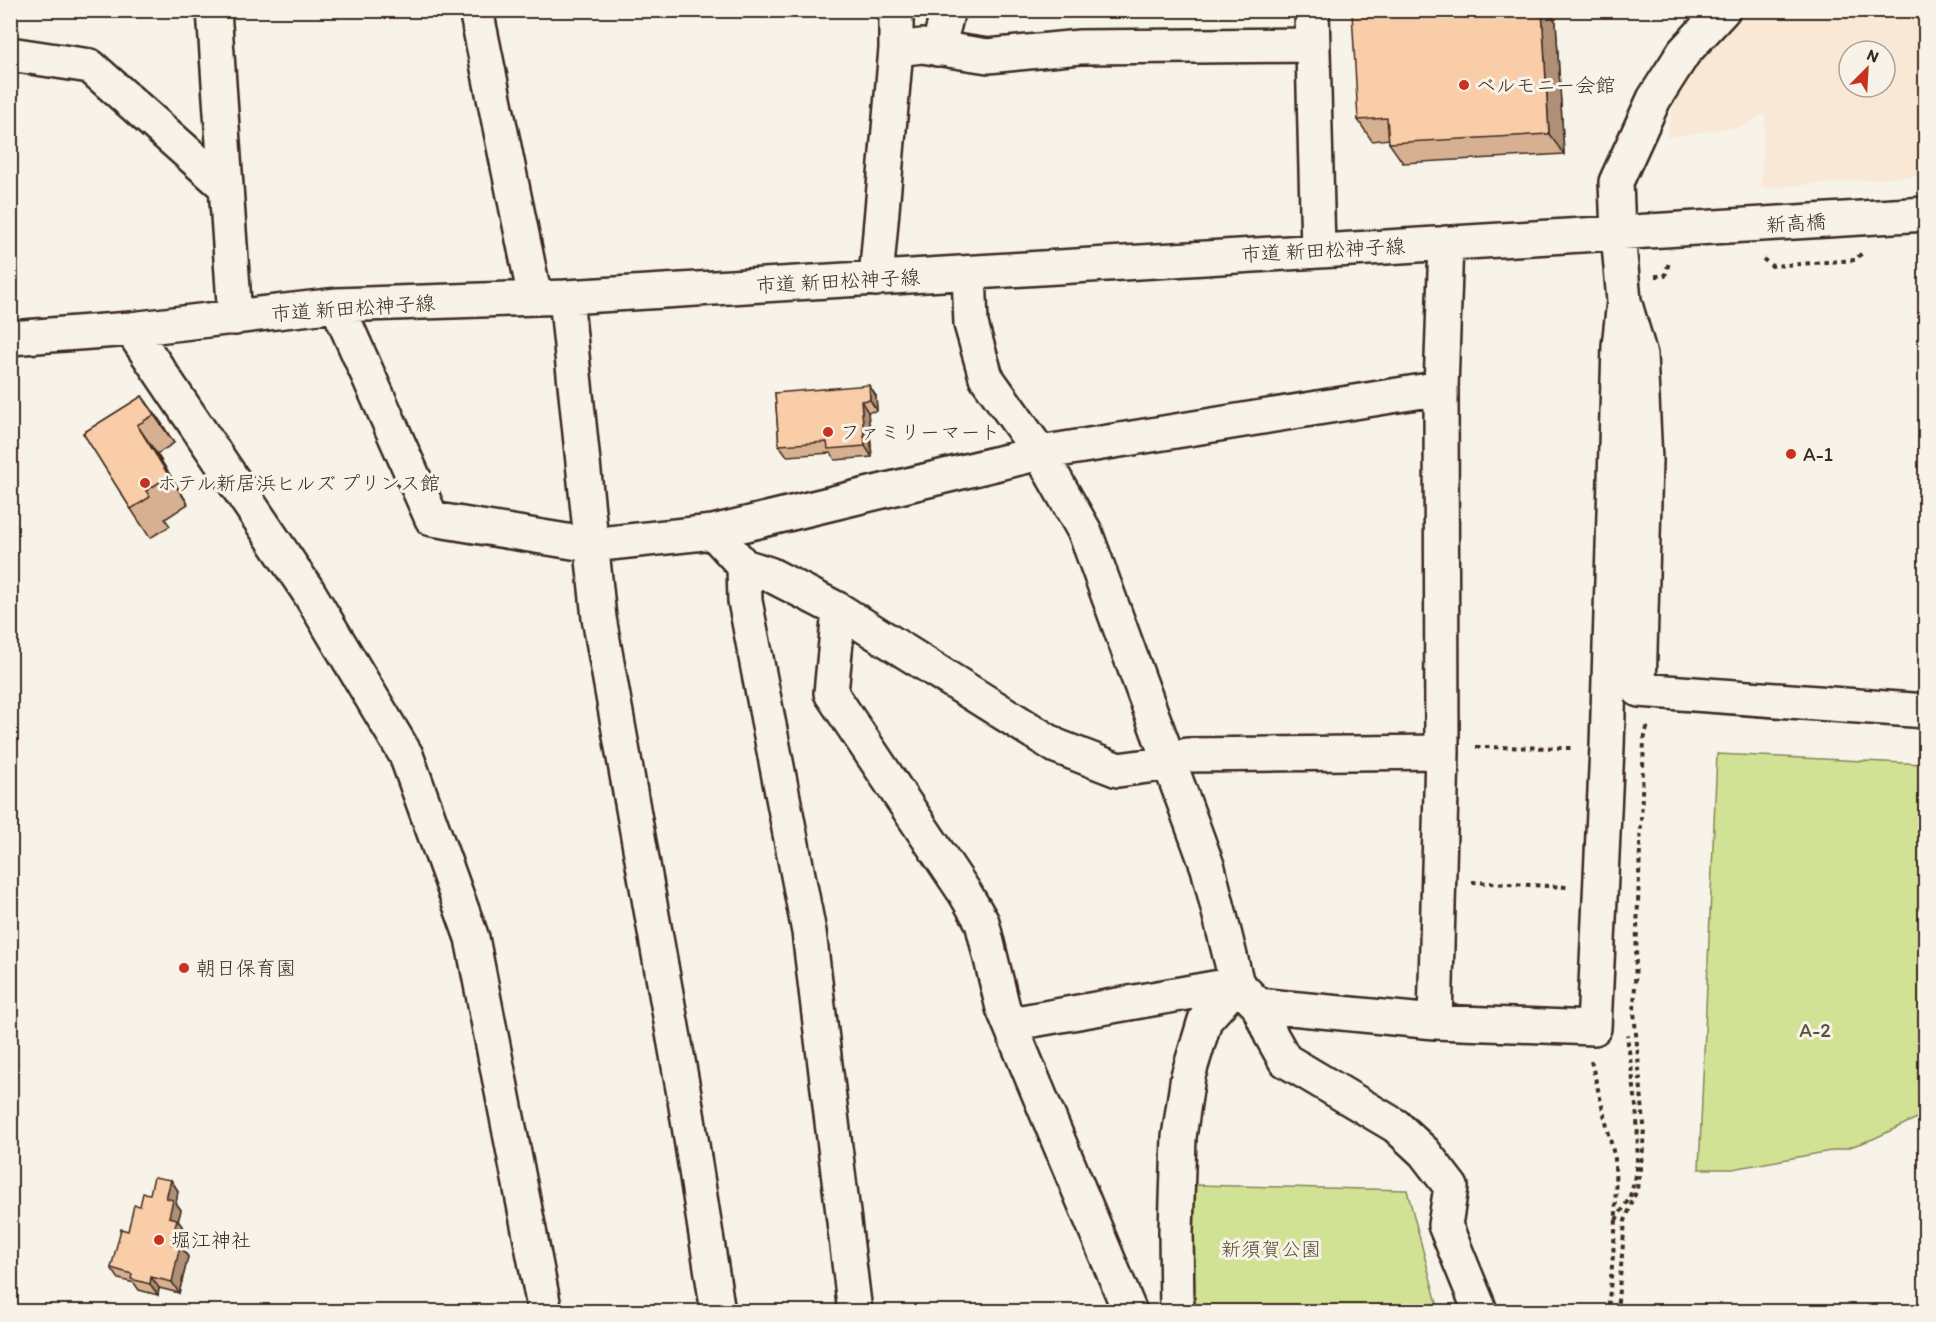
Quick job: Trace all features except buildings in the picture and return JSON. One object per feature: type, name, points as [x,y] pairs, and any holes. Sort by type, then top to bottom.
[{"type":"street","points":[[214,10],[236,318]]},
{"type":"street","points":[[476,10],[550,298],[591,545],[599,618],[685,1100],[718,1311]]},
{"type":"street","points":[[876,279],[896,49],[896,10]]},
{"type":"street","points":[[938,49],[948,10]]},
{"type":"street","points":[[1312,10],[1318,250]]},
{"type":"street","points":[[1010,1024],[1248,994],[1435,1022],[1594,1028],[1607,736],[1619,346],[1624,301],[1616,182],[1654,99],[1684,52],[1723,10]]},
{"type":"street","points":[[896,49],[922,46],[988,56],[1080,47],[1312,45]]},
{"type":"street","points":[[10,54],[90,66],[225,186]]},
{"type":"street","name":"新高橋","points":[[1666,231],[1926,214]]},
{"type":"street","name":"市道 新田松神子線","points":[[10,338],[131,329],[337,305],[550,298],[1318,250],[1666,231]]},
{"type":"street","points":[[1435,1022],[1442,750],[1441,388],[1446,243]]},
{"type":"street","points":[[969,273],[971,324],[986,377],[1040,453],[1085,532],[1208,868],[1248,994],[1286,1060],[1396,1126],[1424,1152],[1451,1187],[1445,1225],[1479,1311]]},
{"type":"street","points":[[1624,301],[1640,355],[1645,461],[1639,690],[1926,711]]},
{"type":"street","points":[[337,305],[432,519],[591,545],[713,532],[1040,453],[1441,388]]},
{"type":"street","points":[[131,329],[308,591],[406,755],[472,938],[540,1309]]},
{"type":"street","points":[[713,532],[744,566],[769,574],[839,610],[1056,746],[1118,770],[1170,763],[1187,755],[1442,750]]},
{"type":"street","points":[[744,566],[746,601],[809,932],[855,1311]]},
{"type":"street","points":[[839,610],[831,693],[982,922],[1003,1008],[1130,1311]]},
{"type":"street","points":[[1177,1311],[1176,1231],[1179,1137],[1188,1076],[1205,1020],[1248,994]]},
{"type":"path","points":[[1442,750],[1520,746],[1579,748]]},
{"type":"path","points":[[1439,880],[1577,887]]},
{"type":"path","points":[[1594,1028],[1588,1047],[1615,1159],[1616,1220],[1608,1311]]},
{"type":"shaded area","points":[[1746,11],[1925,11],[1925,175],[1761,188],[1765,114],[1743,126],[1666,137],[1679,85]]},
{"type":"green space","name":"A-2","points":[[1717,754],[1925,764],[1926,1113],[1919,1117],[1873,1139],[1847,1148],[1733,1169],[1699,1169]]},
{"type":"green space","name":"新須賀公園","points":[[1195,1185],[1407,1190],[1439,1311],[1193,1312]]},
{"type":"place","name":"ベルモニー会館","points":[[1464,85]]},
{"type":"place","name":"ファミリーマート","points":[[828,432]]},
{"type":"place","name":"A-1","points":[[1791,454]]},
{"type":"place","name":"ホテル新居浜ヒルズ プリンス館","points":[[145,483]]},
{"type":"place","name":"朝日保育園","points":[[184,968]]},
{"type":"place","name":"堀江神社","points":[[159,1240]]}]
